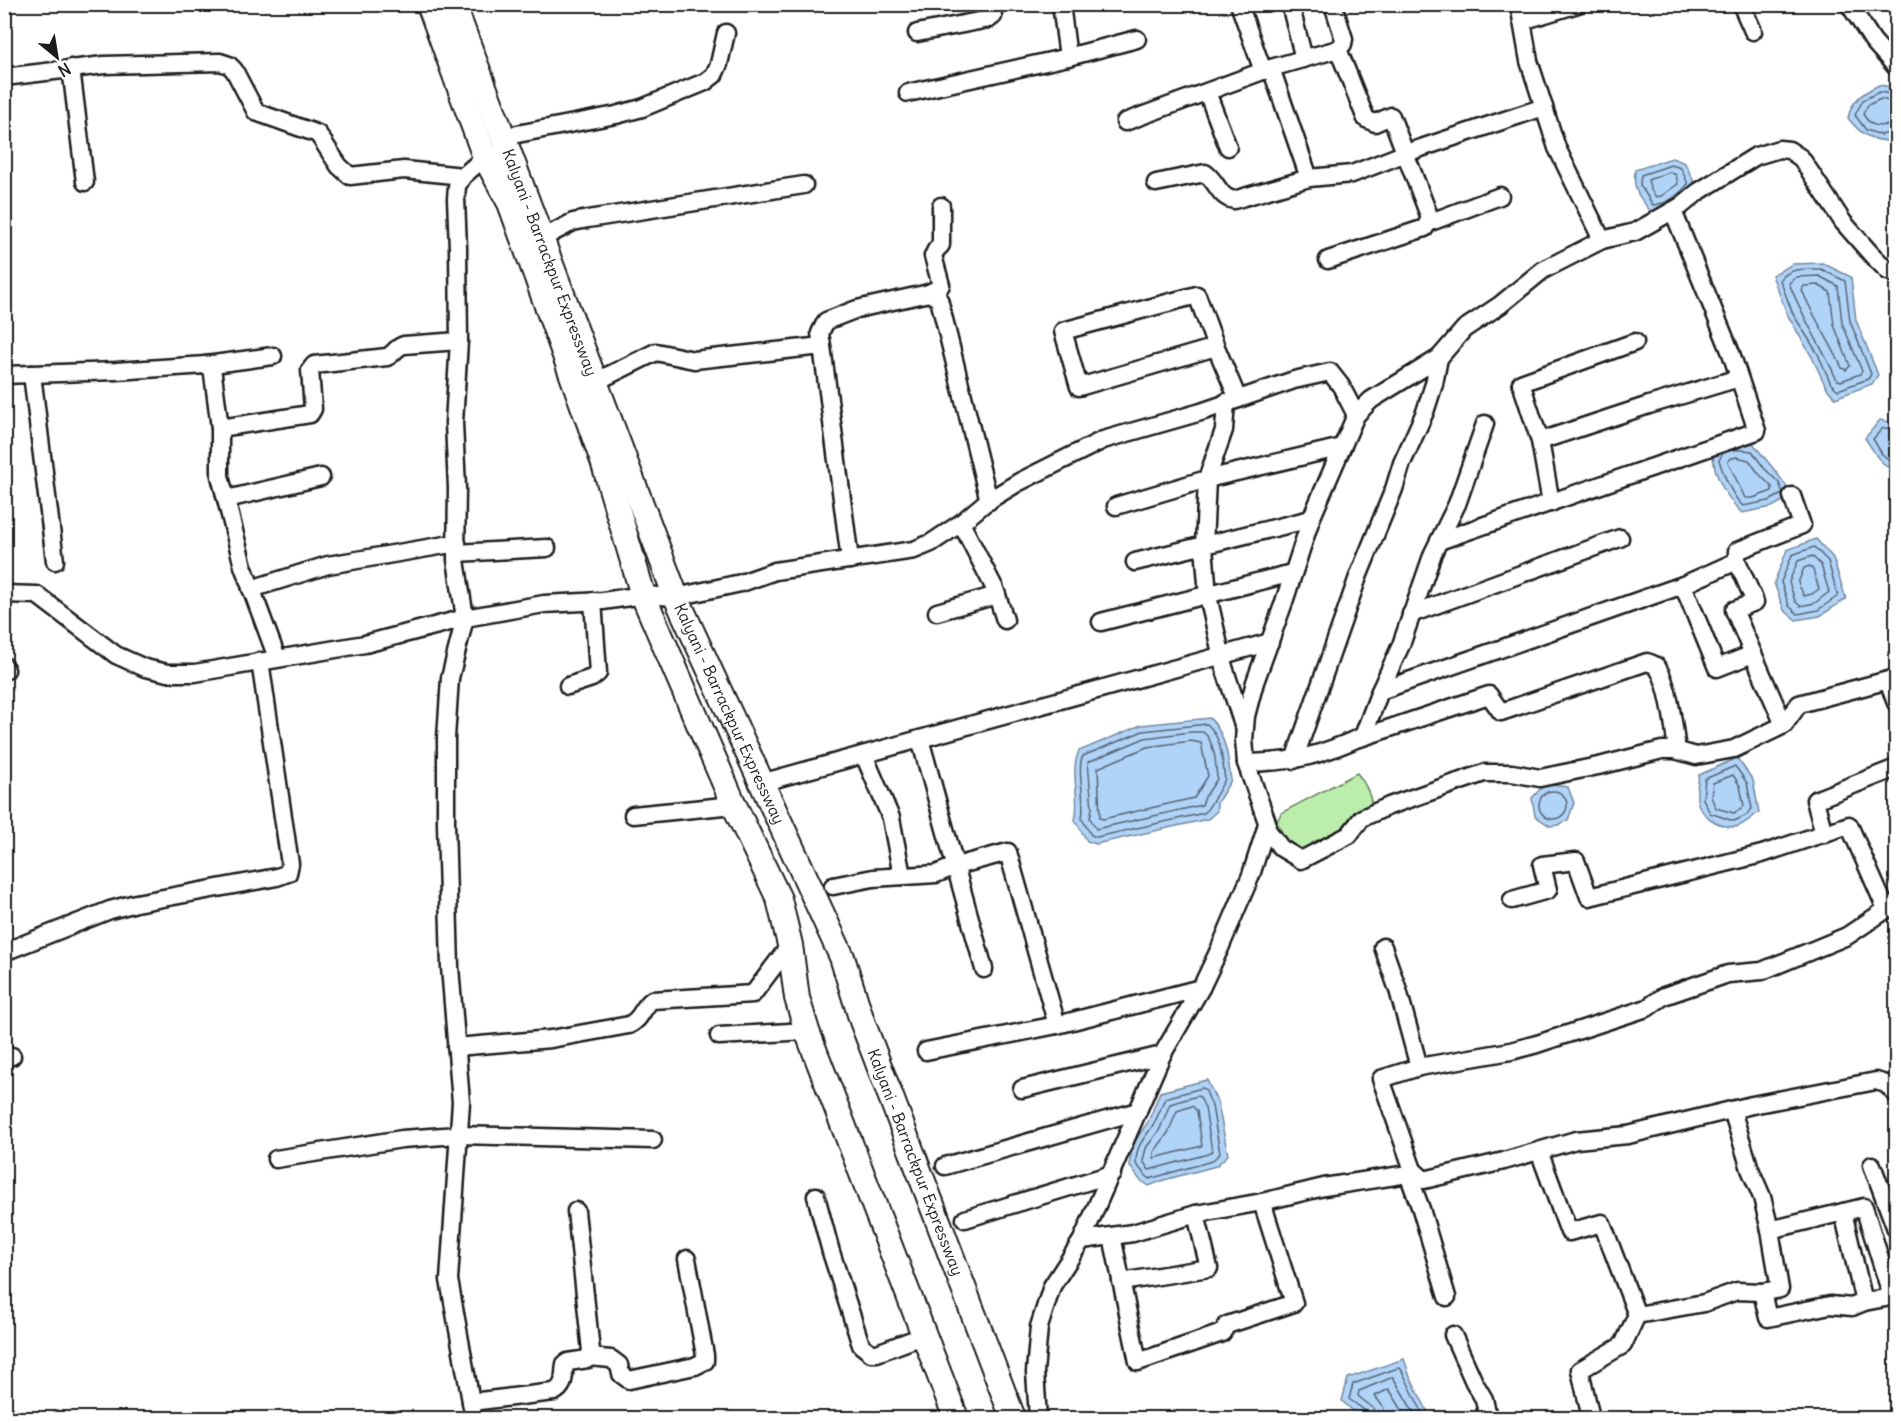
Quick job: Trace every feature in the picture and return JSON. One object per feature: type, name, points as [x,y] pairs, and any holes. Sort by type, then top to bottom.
[{"type":"highway","points":[[429,4],[485,157],[510,203],[603,461],[643,595],[734,804],[779,899],[790,945],[797,998],[807,1031],[956,1419]]},
{"type":"highway","name":"Kalyani - Barrackpur Expressway","points":[[453,4],[676,597],[842,957],[862,1021],[1013,1419]]},
{"type":"street","points":[[917,33],[988,19],[993,16],[991,4]]},
{"type":"street","points":[[1061,4],[1068,57]]},
{"type":"street","points":[[1239,4],[1309,178]]},
{"type":"street","points":[[1290,4],[1304,59]]},
{"type":"street","points":[[1125,122],[1267,70],[1338,50],[1344,39],[1333,4]]},
{"type":"street","points":[[1578,4],[1520,13],[1528,61],[1557,148],[1602,240]]},
{"type":"street","points":[[1741,4],[1753,31]]},
{"type":"street","points":[[1849,4],[1873,41],[1896,67]]},
{"type":"street","points":[[687,1259],[705,1361],[695,1366],[629,1380],[621,1374],[620,1365],[611,1359],[589,1357],[565,1364],[563,1384],[554,1392],[473,1410],[449,1280],[460,1101],[448,901],[446,738],[450,678],[465,618],[456,548],[457,488],[453,423],[459,341],[456,199],[457,186],[463,176],[485,157],[506,145],[642,108],[705,82],[714,75],[719,64],[726,33]]},
{"type":"street","points":[[908,93],[1137,39]]},
{"type":"street","points":[[1328,260],[1425,228],[1430,218],[1391,116],[1375,123],[1366,119],[1338,50]]},
{"type":"street","points":[[4,77],[104,65],[220,62],[229,65],[234,70],[256,112],[318,134],[339,166],[350,176],[359,177],[404,170],[463,176]]},
{"type":"street","points":[[71,68],[85,182]]},
{"type":"street","points":[[1207,92],[1228,147]]},
{"type":"street","points":[[1156,183],[1205,173],[1211,177],[1223,196],[1234,200],[1309,178],[1352,174],[1406,153],[1544,107]]},
{"type":"street","points":[[1244,726],[1255,682],[1311,519],[1356,415],[1371,400],[1439,358],[1464,329],[1500,305],[1543,270],[1602,240],[1635,232],[1673,211],[1719,178],[1756,156],[1779,149],[1789,150],[1801,159],[1844,222],[1871,254],[1888,270],[1896,274]]},
{"type":"street","points":[[541,239],[573,222],[804,185]]},
{"type":"street","points":[[1428,223],[1500,196]]},
{"type":"street","points":[[850,560],[820,333],[826,321],[856,309],[939,288],[941,285],[933,256],[942,245],[941,206]]},
{"type":"street","points":[[1439,541],[1757,431],[1731,353],[1673,211]]},
{"type":"street","points":[[929,292],[939,298],[989,501]]},
{"type":"street","points":[[1038,1419],[1035,1372],[1039,1327],[1052,1286],[1082,1240],[1162,1055],[1201,988],[1247,885],[1267,822],[1246,763],[1244,726],[1221,654],[1208,596],[1204,546],[1207,479],[1232,401],[1216,347],[1197,295],[1063,331],[1079,387],[1216,347]]},
{"type":"street","points":[[220,428],[310,414],[313,409],[310,370],[314,365],[387,357],[393,354],[399,346],[404,345],[459,341]]},
{"type":"street","points":[[1551,503],[1540,441],[1521,383],[1635,342]]},
{"type":"street","points":[[595,382],[656,352],[694,360],[822,346]]},
{"type":"street","points":[[4,375],[206,364],[273,356]]},
{"type":"street","points":[[1294,760],[1358,577],[1391,497],[1402,463],[1425,412],[1439,358]]},
{"type":"street","points":[[206,364],[212,367],[213,371],[220,428],[219,469],[239,553],[277,658]]},
{"type":"street","points":[[4,594],[37,596],[116,655],[145,668],[168,673],[195,673],[365,644],[465,618],[544,604],[643,595],[676,597],[741,583],[775,571],[914,550],[931,543],[1019,482],[1103,440],[1200,412],[1294,380],[1330,372],[1341,386],[1356,415]]},
{"type":"street","points":[[32,374],[55,561]]},
{"type":"street","points":[[1540,441],[1739,378]]},
{"type":"street","points":[[1360,738],[1364,736],[1380,691],[1401,645],[1485,424]]},
{"type":"street","points":[[1116,506],[1207,479],[1342,447]]},
{"type":"street","points":[[227,499],[321,477]]},
{"type":"street","points":[[1784,724],[1734,610],[1755,602],[1737,561],[1737,551],[1802,525],[1792,496]]},
{"type":"street","points":[[1135,562],[1311,519]]},
{"type":"street","points":[[961,523],[997,595],[1005,620]]},
{"type":"street","points":[[1411,614],[1620,538]]},
{"type":"street","points":[[251,589],[328,565],[456,548],[547,548]]},
{"type":"street","points":[[1380,691],[1683,585],[1737,561]]},
{"type":"street","points":[[1101,621],[1208,596],[1292,573]]},
{"type":"street","points":[[1683,585],[1717,668],[1753,654]]},
{"type":"street","points":[[937,612],[997,595]]},
{"type":"street","points":[[568,686],[592,678],[598,673],[593,601]]},
{"type":"street","points":[[761,783],[1270,642]]},
{"type":"street","points":[[4,952],[110,910],[288,873],[290,864],[260,662]]},
{"type":"street","points":[[1246,763],[1294,760],[1334,750],[1360,738],[1489,695],[1501,712],[1647,662],[1656,666],[1668,697],[1675,750]]},
{"type":"street","points":[[1266,828],[1281,848],[1300,861],[1349,835],[1362,818],[1389,806],[1484,773],[1512,773],[1540,777],[1604,765],[1662,750],[1675,750],[1696,756],[1734,749],[1784,724],[1799,704],[1892,679],[1896,703]]},
{"type":"street","points":[[920,739],[984,969]]},
{"type":"street","points":[[864,755],[891,818],[902,876]]},
{"type":"street","points":[[1824,834],[1815,800],[1896,768]]},
{"type":"street","points":[[633,815],[734,804]]},
{"type":"street","points":[[1447,1297],[1381,1079],[1419,1067],[1511,1051],[1537,1044],[1647,1008],[1664,996],[1728,974],[1762,971],[1847,936],[1891,906],[1849,825],[1762,854],[1589,897],[1576,861],[1542,865],[1548,890],[1512,900]]},
{"type":"street","points":[[833,886],[873,878],[936,874],[956,866],[1008,852],[1057,1025]]},
{"type":"street","points":[[456,1047],[551,1040],[629,1025],[639,1019],[645,1005],[652,1000],[753,994],[790,945]]},
{"type":"street","points":[[1383,947],[1398,990],[1419,1067]]},
{"type":"street","points":[[926,1051],[1057,1025],[1201,988]]},
{"type":"street","points":[[719,1036],[807,1031]]},
{"type":"street","points":[[1022,1089],[1162,1055]]},
{"type":"street","points":[[1082,1240],[1133,1233],[1196,1214],[1262,1202],[1324,1187],[1411,1172],[1424,1180],[1576,1140],[1628,1135],[1732,1110],[1876,1081],[1886,1084],[1896,1094]]},
{"type":"street","points":[[1637,1315],[1704,1303],[1737,1291],[1762,1292],[1780,1289],[1762,1197],[1750,1169],[1732,1110]]},
{"type":"street","points":[[945,1166],[1138,1111]]},
{"type":"street","points":[[276,1159],[402,1139],[458,1135],[653,1140]]},
{"type":"street","points":[[1539,1151],[1569,1232],[1602,1223],[1637,1315],[1623,1345],[1580,1370],[1591,1419]]},
{"type":"street","points":[[1872,1165],[1896,1228]]},
{"type":"street","points":[[965,1219],[1112,1174]]},
{"type":"street","points":[[816,1196],[831,1252],[861,1345],[871,1353],[876,1353],[925,1335]]},
{"type":"street","points":[[1112,1236],[1138,1362],[1222,1333],[1227,1325],[1294,1303],[1262,1202]]},
{"type":"street","points":[[1762,1292],[1768,1318],[1830,1305],[1852,1307],[1864,1302],[1894,1297],[1864,1207],[1770,1230]]},
{"type":"street","points":[[576,1211],[591,1351],[589,1357]]},
{"type":"street","points":[[1843,1212],[1864,1302]]},
{"type":"street","points":[[1121,1282],[1209,1268],[1196,1214]]},
{"type":"street","points":[[1453,1335],[1484,1399],[1488,1419]]},
{"type":"green space","points":[[1357,773],[1368,791],[1372,811],[1301,854],[1287,842],[1277,822],[1281,813]]},
{"type":"water","points":[[1879,85],[1892,87],[1896,92],[1896,135],[1892,141],[1867,136],[1848,118],[1852,106],[1859,97]]},
{"type":"water","points":[[1672,158],[1685,163],[1695,184],[1676,202],[1651,212],[1637,193],[1635,170]]},
{"type":"water","points":[[1822,263],[1851,277],[1856,320],[1878,375],[1872,384],[1835,398],[1826,387],[1812,357],[1788,316],[1772,275],[1793,264]]},
{"type":"water","points":[[1880,420],[1896,424],[1896,464],[1887,467],[1865,438]]},
{"type":"water","points":[[1739,442],[1744,445],[1753,443],[1779,475],[1792,496],[1772,507],[1742,513],[1722,486],[1715,470],[1713,453]]},
{"type":"water","points":[[1816,539],[1833,558],[1846,599],[1820,616],[1796,620],[1784,610],[1774,583],[1787,550]]},
{"type":"water","points":[[1210,718],[1223,739],[1231,780],[1217,803],[1217,811],[1208,819],[1096,844],[1087,841],[1075,820],[1077,802],[1075,767],[1079,751],[1141,725]]},
{"type":"water","points":[[1737,758],[1753,780],[1759,812],[1741,825],[1729,827],[1716,823],[1702,810],[1697,799],[1697,787],[1699,775]]},
{"type":"water","points":[[1545,784],[1568,787],[1574,803],[1568,820],[1558,825],[1550,826],[1535,816],[1532,798]]},
{"type":"water","points":[[1207,1080],[1218,1104],[1228,1155],[1216,1166],[1149,1186],[1140,1180],[1129,1165],[1133,1144],[1148,1122],[1160,1092]]},
{"type":"water","points":[[1404,1359],[1410,1377],[1431,1418],[1373,1418],[1358,1415],[1342,1401],[1348,1378]]}]
